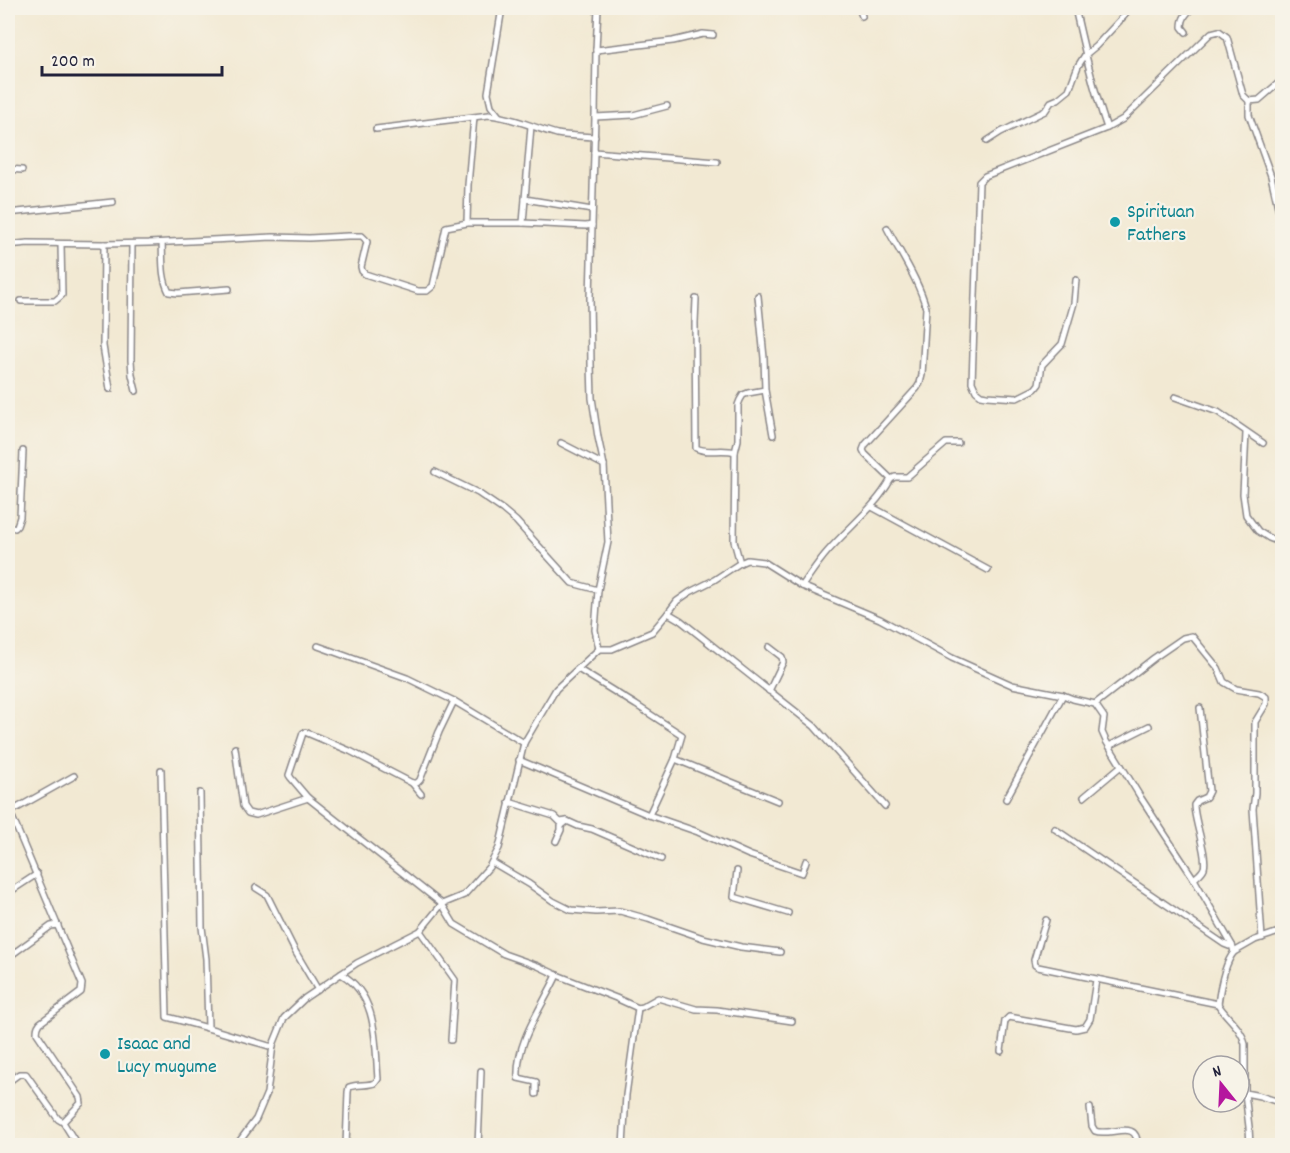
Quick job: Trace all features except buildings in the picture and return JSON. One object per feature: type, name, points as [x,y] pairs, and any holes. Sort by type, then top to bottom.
[{"type":"street","points":[[499,116],[491,106],[488,93],[502,8]]},
{"type":"street","points":[[598,8],[590,298],[592,387],[604,465],[608,542],[598,590],[595,630],[599,649]]},
{"type":"street","points":[[859,8],[862,16]]},
{"type":"street","points":[[1075,8],[1085,55],[1107,128]]},
{"type":"street","points":[[987,141],[1000,132],[1045,111],[1051,102],[1069,90],[1085,55],[1096,46],[1129,8]]},
{"type":"street","points":[[1186,32],[1182,27],[1182,22],[1184,15],[1192,8]]},
{"type":"street","points":[[1076,280],[1074,303],[1062,344],[1042,365],[1039,384],[1035,389],[1017,398],[981,395],[976,391],[972,382],[979,182],[985,176],[1107,128],[1123,119],[1211,33],[1219,31],[1227,37],[1243,95],[1249,101],[1249,115],[1271,176],[1282,225]]},
{"type":"street","points":[[596,50],[679,40],[703,34],[713,35]]},
{"type":"street","points":[[1249,101],[1259,100],[1282,80]]},
{"type":"street","points":[[595,117],[633,115],[667,106]]},
{"type":"street","points":[[376,129],[499,116],[558,134],[595,137]]},
{"type":"street","points":[[467,223],[474,117]]},
{"type":"street","points":[[523,223],[531,126]]},
{"type":"street","points":[[594,152],[717,162]]},
{"type":"street","points":[[8,169],[22,170]]},
{"type":"street","points":[[525,200],[592,210]]},
{"type":"street","points":[[8,213],[113,202]]},
{"type":"street","points":[[8,245],[28,243],[132,244],[273,237],[362,236],[367,242],[361,267],[365,274],[422,292],[432,286],[446,227],[467,223],[592,225]]},
{"type":"street","points":[[887,228],[919,287],[926,308],[920,383],[865,445],[865,454],[891,479]]},
{"type":"street","points":[[162,243],[165,285],[169,292],[229,289]]},
{"type":"street","points":[[21,301],[55,301],[60,298],[62,293],[61,244]]},
{"type":"street","points":[[104,244],[103,346],[110,389]]},
{"type":"street","points":[[132,244],[131,360],[136,391]]},
{"type":"street","points":[[758,296],[765,390],[773,435]]},
{"type":"street","points":[[696,299],[696,448],[703,451],[722,449],[735,452]]},
{"type":"street","points":[[740,563],[734,541],[738,405],[742,395],[765,390]]},
{"type":"street","points":[[1175,397],[1218,412],[1263,444]]},
{"type":"street","points":[[1246,433],[1243,495],[1246,515],[1258,531],[1282,543]]},
{"type":"street","points":[[802,586],[825,553],[872,507],[891,479],[907,477],[946,443],[958,442]]},
{"type":"street","points":[[561,443],[604,465]]},
{"type":"street","points":[[8,526],[15,528],[20,517],[22,451]]},
{"type":"street","points":[[435,472],[478,493],[516,521],[572,583],[598,590]]},
{"type":"street","points":[[872,507],[988,570]]},
{"type":"street","points":[[236,1146],[256,1119],[267,1093],[273,1047],[284,1018],[305,998],[357,963],[420,931],[442,904],[464,895],[489,867],[499,848],[524,743],[556,689],[599,649],[612,649],[652,632],[676,601],[747,560],[765,562],[802,586],[880,619],[952,658],[1012,685],[1095,704],[1104,717],[1102,732],[1109,746],[1194,879],[1234,952]]},
{"type":"street","points":[[668,613],[680,620],[814,726],[885,806]]},
{"type":"street","points":[[1095,704],[1154,658],[1183,638],[1192,636],[1218,668],[1224,682],[1236,689],[1259,693],[1266,697],[1266,704],[1255,722],[1253,809],[1262,938]]},
{"type":"street","points":[[318,646],[407,678],[454,701],[524,743]]},
{"type":"street","points":[[770,647],[782,657],[783,662],[770,691]]},
{"type":"street","points":[[578,669],[682,735],[675,759],[649,816]]},
{"type":"street","points":[[1006,799],[1063,695]]},
{"type":"street","points":[[412,783],[420,780],[454,701]]},
{"type":"street","points":[[1194,879],[1204,866],[1194,805],[1206,797],[1209,791],[1200,708]]},
{"type":"street","points":[[1109,746],[1149,726]]},
{"type":"street","points":[[421,794],[412,783],[351,751],[306,732],[303,733],[289,775],[308,798],[442,904],[454,924],[504,954],[638,1008],[658,998],[696,1009],[792,1021]]},
{"type":"street","points":[[235,748],[243,806],[248,813],[256,815],[308,798]]},
{"type":"street","points":[[675,759],[778,801]]},
{"type":"street","points":[[519,760],[649,816],[698,832],[749,855],[802,873],[806,861]]},
{"type":"street","points":[[1084,796],[1121,766]]},
{"type":"street","points":[[161,770],[167,1017],[273,1047]]},
{"type":"street","points":[[63,1122],[81,1103],[80,1097],[37,1034],[37,1027],[81,992],[81,979],[10,812],[74,776]]},
{"type":"street","points":[[200,793],[202,927],[206,959],[207,1027]]},
{"type":"street","points":[[509,802],[554,816],[560,822],[592,829],[661,859]]},
{"type":"street","points":[[556,841],[561,825],[567,822]]},
{"type":"street","points":[[1055,829],[1224,944],[1232,945]]},
{"type":"street","points":[[492,862],[571,910],[620,911],[703,938],[741,947],[780,952]]},
{"type":"street","points":[[737,871],[734,897],[788,913]]},
{"type":"street","points":[[8,893],[37,874]]},
{"type":"street","points":[[256,888],[267,895],[284,931],[318,990]]},
{"type":"street","points":[[1046,920],[1034,960],[1035,965],[1096,980],[1218,1004],[1243,1035],[1245,1054]]},
{"type":"street","points":[[14,953],[51,926],[58,925]]},
{"type":"street","points":[[420,931],[455,980],[451,1040]]},
{"type":"street","points":[[1218,1004],[1231,955],[1262,938],[1282,932]]},
{"type":"street","points":[[341,974],[358,987],[370,1011],[378,1079],[371,1085],[349,1087],[346,1146]]},
{"type":"street","points":[[536,1094],[536,1082],[518,1078],[518,1063],[534,1018],[557,975]]},
{"type":"street","points":[[1001,1051],[1005,1021],[1009,1017],[1076,1029],[1085,1027],[1090,1019],[1096,980]]},
{"type":"street","points":[[623,1146],[626,1095],[638,1008]]},
{"type":"street","points":[[478,1146],[481,1071]]},
{"type":"street","points":[[8,1082],[19,1074],[26,1074],[58,1119],[63,1122],[78,1146]]},
{"type":"street","points":[[1251,1094],[1282,1103]]},
{"type":"street","points":[[1090,1108],[1092,1126],[1095,1131],[1102,1133],[1134,1131],[1137,1136],[1137,1146]]},
{"type":"street","points":[[1247,1114],[1250,1146]]},
{"type":"place","name":"Spirituan Fathers","points":[[1115,222]]},
{"type":"place","name":"Isaac and Lucy mugume","points":[[105,1054]]}]
